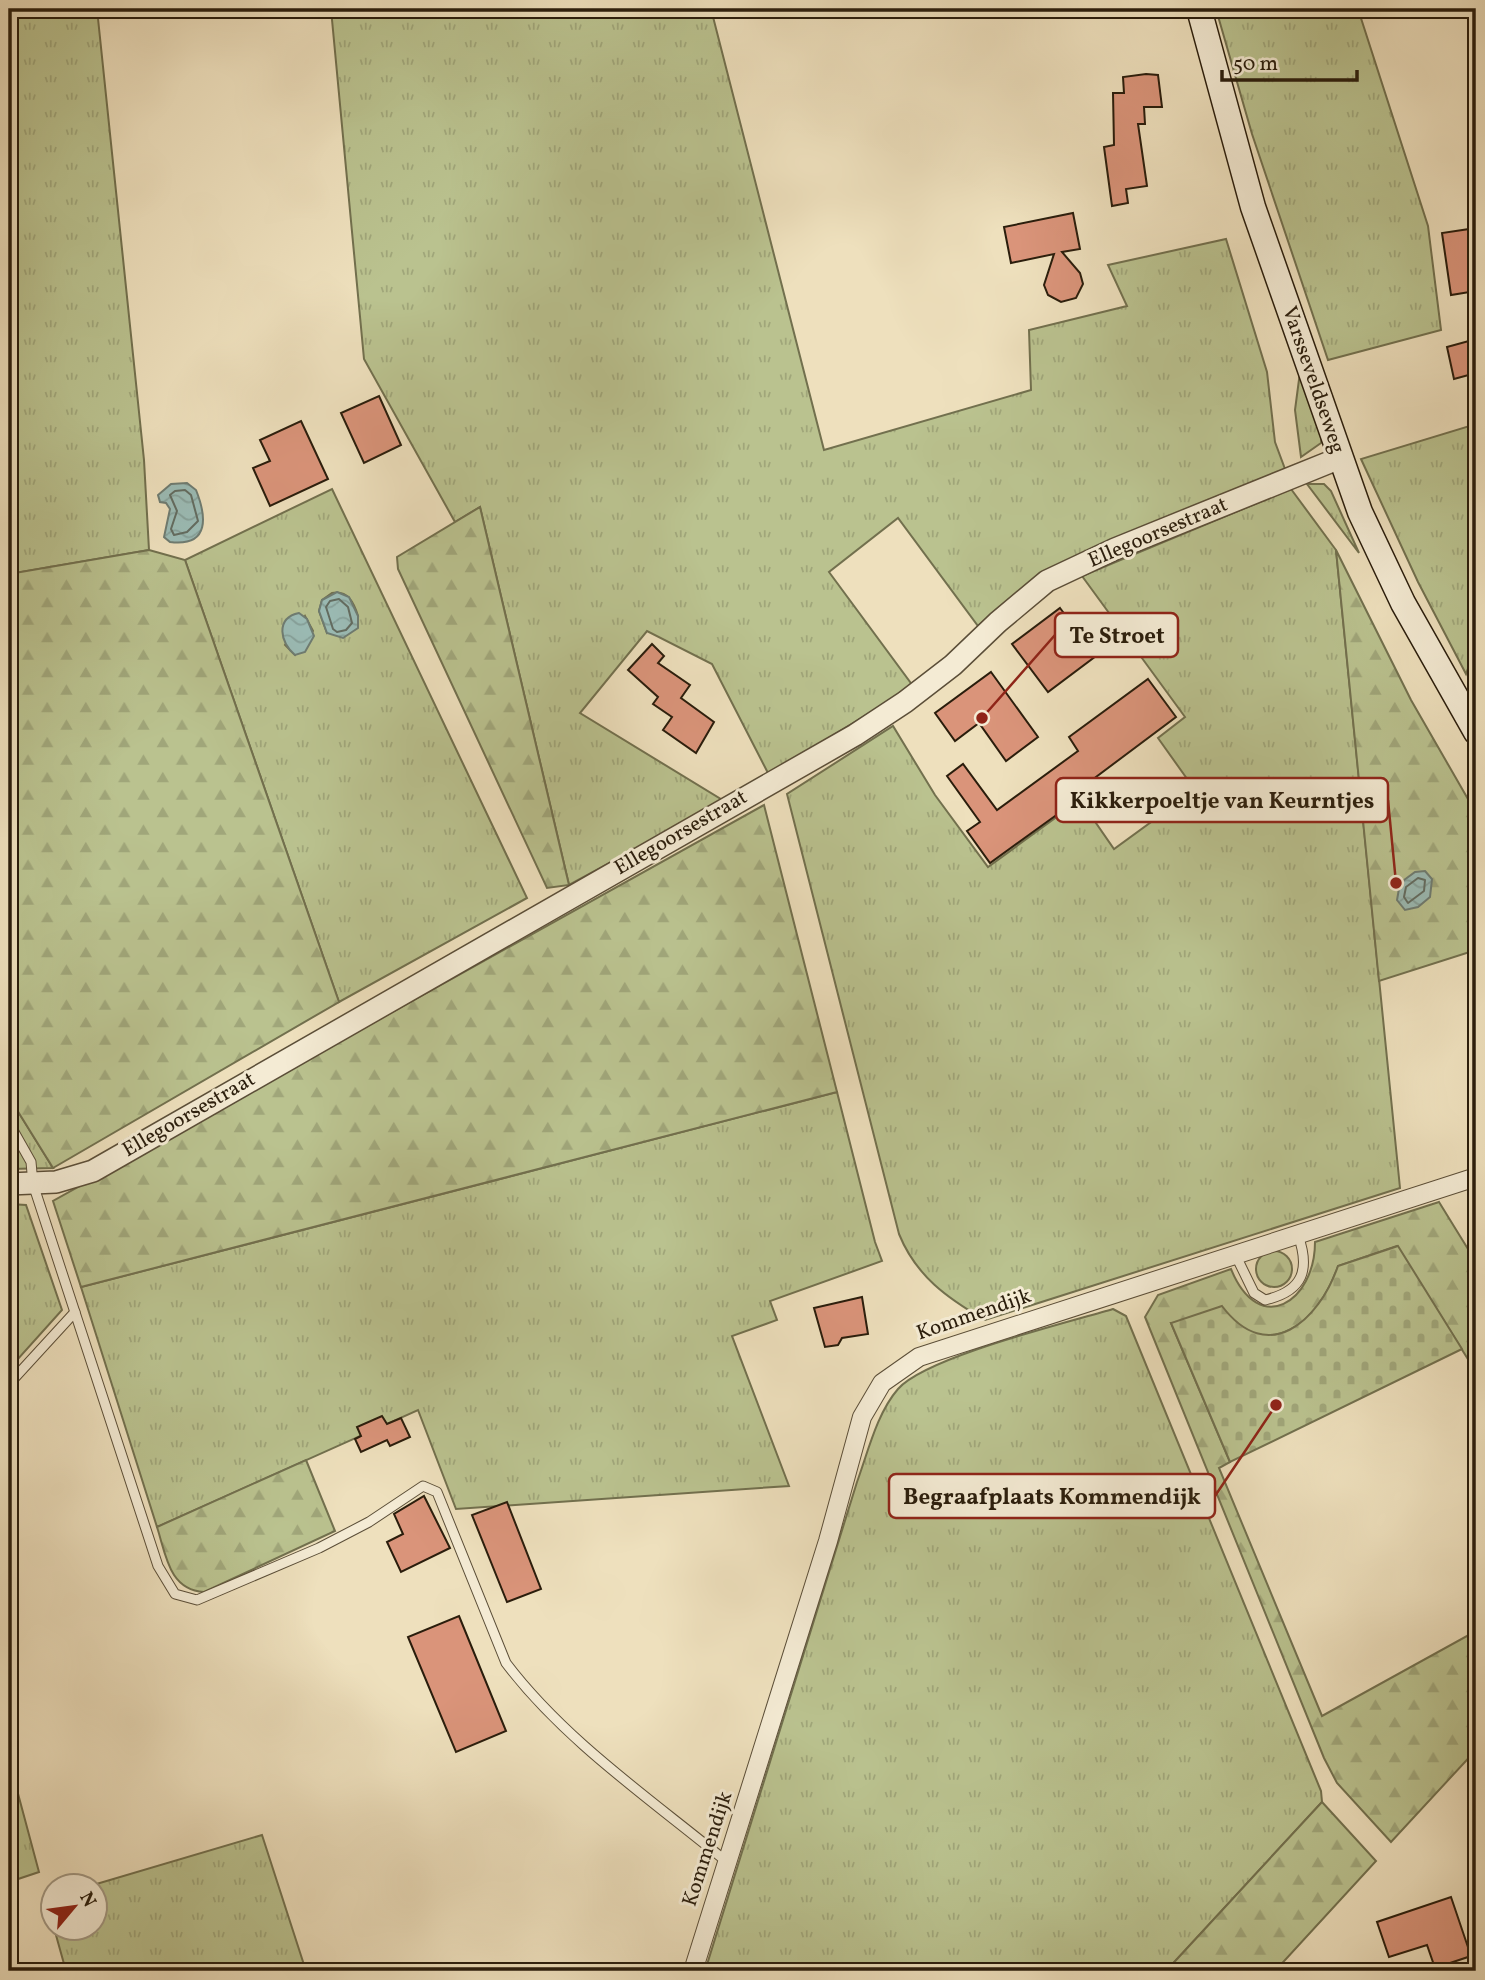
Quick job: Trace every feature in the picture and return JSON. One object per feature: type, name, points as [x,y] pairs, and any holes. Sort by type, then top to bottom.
[{"type":"main road","name":"Varsseveldseweg","points":[[1199,9],[1253,207],[1360,512],[1403,603],[1476,732]]},
{"type":"street","name":"Ellegoorsestraat","points":[[9,1184],[56,1182],[93,1171],[855,735],[905,702],[953,665],[1047,581],[1115,549],[1340,458]]},
{"type":"street","name":"Kommendijk","points":[[693,1971],[828,1541],[862,1418],[882,1383],[919,1357],[930,1353],[1476,1177]]},
{"type":"lane","points":[[9,1123],[31,1162],[33,1184],[158,1566],[174,1594],[197,1600],[319,1548],[369,1522],[423,1486],[437,1492],[506,1663],[524,1686],[577,1738],[728,1863]]},
{"type":"lane","points":[[1236,1256],[1254,1293],[1265,1300],[1277,1297],[1301,1280],[1307,1259],[1298,1235]]},
{"type":"lane","points":[[9,1384],[75,1312]]},
{"type":"green space","points":[[9,9],[97,9],[144,460],[149,550],[9,574]]},
{"type":"green space","points":[[331,9],[711,9],[824,450],[1031,390],[1029,330],[1127,306],[1108,265],[1226,239],[1267,372],[1275,442],[1285,469],[1040,575],[978,626],[898,518],[829,572],[913,686],[769,775],[712,664],[647,631],[580,713],[724,801],[569,885],[480,507],[455,522],[364,359]]},
{"type":"green space","points":[[1216,9],[1358,9],[1428,226],[1441,330],[1328,360],[1252,134]]},
{"type":"green space","points":[[1300,372],[1322,431],[1321,443],[1301,457],[1295,410]]},
{"type":"green space","points":[[1476,424],[1476,646],[1466,674],[1418,582],[1361,459]]},
{"type":"green space","points":[[1307,484],[1324,484],[1331,491],[1359,553]]},
{"type":"green space","points":[[332,489],[527,898],[339,1002],[185,560]],"holes":[[[332,593],[346,596],[358,616],[327,633],[319,611],[322,600]],[[305,616],[313,631],[295,655],[285,645]]]},
{"type":"green space","points":[[1291,489],[1336,550],[1400,1188],[985,1320],[946,1294],[924,1274],[914,1262],[899,1234],[787,794],[893,726],[935,795],[988,867],[1080,800],[1114,849],[1195,790],[1158,738],[1185,717],[1082,576]]},
{"type":"green space","points":[[480,507],[569,885],[547,888],[398,569],[397,557]]},
{"type":"green space","points":[[149,550],[185,560],[339,1002],[53,1168],[9,1097],[9,574]]},
{"type":"green space","points":[[1336,550],[1411,700],[1476,813],[1476,950],[1379,981]]},
{"type":"green space","points":[[764,805],[837,1092],[81,1287],[53,1201]]},
{"type":"green space","points":[[837,1092],[882,1261],[770,1301],[777,1320],[732,1336],[789,1486],[456,1509],[418,1410],[157,1527],[81,1287]]},
{"type":"green space","points":[[9,1097],[53,1168],[9,1169]]},
{"type":"green space","points":[[1439,1202],[1476,1262],[1476,1372],[1397,1246],[1338,1266],[1317,1306],[1295,1327],[1282,1333],[1251,1333],[1237,1325],[1225,1323],[1171,1323],[1230,1462],[1219,1468],[1322,1716],[1476,1631],[1476,1750],[1391,1842],[1337,1783],[1324,1758],[1145,1317],[1158,1295],[1231,1269],[1243,1290],[1256,1302],[1270,1307],[1284,1304],[1296,1295],[1306,1281],[1313,1263],[1315,1242]]},
{"type":"green space","points":[[9,1204],[26,1205],[62,1310],[9,1369]]},
{"type":"green space","points":[[1398,1246],[1462,1349],[1230,1462],[1171,1323],[1222,1306],[1239,1324],[1257,1333],[1274,1335],[1290,1330],[1305,1319],[1318,1304],[1338,1266]]},
{"type":"green space","points":[[1274,1251],[1287,1256],[1292,1269],[1287,1282],[1274,1287],[1261,1282],[1256,1269],[1261,1256]]},
{"type":"green space","points":[[1113,1309],[1126,1316],[1321,1791],[1322,1802],[1166,1971],[705,1971],[857,1482],[884,1409],[898,1389],[913,1377],[937,1365],[998,1342]]},
{"type":"green space","points":[[306,1460],[335,1531],[204,1592],[192,1590],[176,1578],[157,1527]]},
{"type":"green space","points":[[9,1760],[39,1871],[9,1882]]},
{"type":"green space","points":[[1322,1802],[1376,1861],[1275,1971],[1166,1971]]},
{"type":"green space","points":[[262,1835],[306,1971],[66,1971],[58,1941],[108,1941],[108,1881]]},
{"type":"water","points":[[187,483],[196,490],[202,509],[202,527],[193,540],[170,542],[164,537],[170,509],[166,503],[160,502],[158,495],[171,484]]},
{"type":"water","points":[[337,592],[349,597],[358,616],[358,628],[343,638],[327,633],[319,611],[322,600]]},
{"type":"water","points":[[299,613],[307,619],[314,636],[305,652],[295,655],[286,644],[282,631],[286,620]]},
{"type":"water","points":[[1425,871],[1432,879],[1430,897],[1418,907],[1405,910],[1397,900],[1400,883],[1415,872]]},
{"type":"building","points":[[1158,75],[1162,107],[1144,107],[1145,124],[1138,124],[1147,186],[1126,189],[1128,203],[1112,206],[1104,147],[1114,145],[1113,93],[1124,93],[1123,77]]},
{"type":"building","points":[[1073,213],[1080,249],[1062,252],[1080,273],[1083,284],[1076,298],[1061,302],[1048,295],[1044,285],[1054,254],[1011,263],[1004,227]]},
{"type":"building","points":[[1476,228],[1476,291],[1451,295],[1442,233]]},
{"type":"building","points":[[1476,339],[1476,373],[1454,379],[1447,347]]},
{"type":"building","points":[[379,396],[401,445],[364,463],[341,413]]},
{"type":"building","points":[[301,421],[328,479],[270,506],[253,468],[270,461],[260,440]]},
{"type":"building","points":[[1060,608],[1096,656],[1048,692],[1012,644]]},
{"type":"building","points":[[652,644],[664,656],[658,663],[690,685],[681,698],[714,722],[696,753],[663,730],[672,717],[653,704],[658,697],[628,670]]},
{"type":"building","points":[[991,672],[1038,737],[1006,761],[979,723],[955,741],[935,713]]},
{"type":"building","points":[[1148,679],[1176,717],[1076,792],[1080,798],[990,863],[967,831],[980,822],[947,776],[963,764],[997,810],[1078,751],[1069,737]]},
{"type":"building","points":[[862,1297],[868,1334],[842,1338],[838,1345],[825,1347],[814,1308]]},
{"type":"building","points":[[382,1416],[387,1424],[401,1418],[410,1437],[390,1446],[387,1440],[361,1452],[355,1439],[361,1436],[357,1427]]},
{"type":"building","points":[[424,1496],[450,1548],[401,1572],[387,1542],[403,1534],[394,1514]]},
{"type":"building","points":[[507,1502],[541,1589],[507,1602],[472,1515]]},
{"type":"building","points":[[459,1616],[506,1731],[456,1752],[408,1637]]},
{"type":"building","points":[[1451,1897],[1471,1956],[1435,1968],[1427,1945],[1389,1957],[1377,1922]]},
{"type":"place","name":"Te Stroet","points":[[982,718]]},
{"type":"place","name":"Kikkerpoeltje van Keurntjes","points":[[1396,883]]},
{"type":"place","name":"Begraafplaats Kommendijk","points":[[1276,1405]]}]
